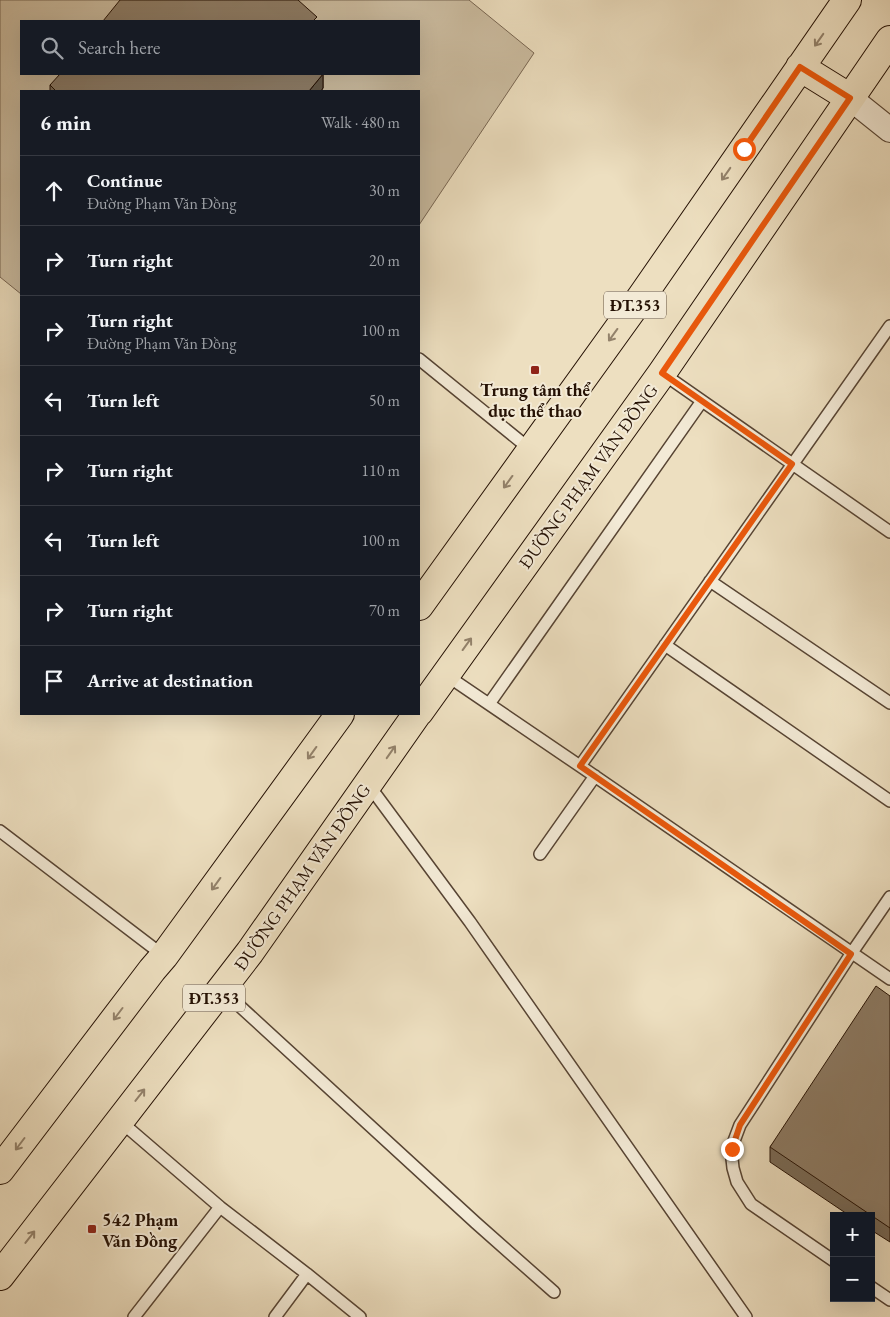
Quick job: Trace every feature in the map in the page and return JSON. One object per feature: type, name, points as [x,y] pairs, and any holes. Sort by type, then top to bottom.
[{"type":"main road","name":"ĐT.353","points":[[420,605],[642,296],[847,0]]},
{"type":"main road","name":"ĐƯỜNG PHẠM VĂN ĐỒNG","points":[[420,710],[662,373],[890,40]]},
{"type":"main road","points":[[800,67],[850,98]]},
{"type":"main road","points":[[0,1170],[164,956],[339,715]]},
{"type":"main road","name":"ĐƯỜNG PHẠM VĂN ĐỒNG","points":[[0,1276],[250,952],[417,715]]},
{"type":"street","points":[[850,98],[890,130]]},
{"type":"lane","points":[[580,766],[890,326]]},
{"type":"lane","points":[[420,360],[531,450]]},
{"type":"lane","points":[[662,373],[890,532]]},
{"type":"lane","points":[[489,704],[702,401]]},
{"type":"lane","points":[[710,581],[890,703]]},
{"type":"lane","points":[[665,645],[890,801]]},
{"type":"lane","points":[[445,675],[890,979]]},
{"type":"lane","points":[[540,854],[595,776]]},
{"type":"lane","points":[[368,784],[470,922],[746,1317]]},
{"type":"lane","points":[[0,831],[164,956]]},
{"type":"lane","points":[[830,1258],[751,1204],[737,1182],[733,1168],[732,1149],[740,1125],[890,897]]},
{"type":"lane","points":[[221,989],[554,1292]]},
{"type":"lane","points":[[120,1121],[220,1207],[360,1317]]},
{"type":"lane","points":[[134,1317],[220,1207]]},
{"type":"lane","points":[[275,1317],[307,1274]]},
{"type":"lane","points":[[875,1290],[890,1300]]},
{"type":"shaded area","points":[[0,0],[469,0],[534,53],[420,224],[420,90],[20,90],[20,293],[0,277]]},
{"type":"building","points":[[120,0],[298,0],[317,17],[314,20],[104,20]]},
{"type":"building","points":[[59,75],[322,75],[310,90],[55,90],[50,85]]},
{"type":"building","points":[[876,986],[890,996],[890,1228],[875,1218],[875,1212],[866,1212],[770,1147]]},
{"type":"place","name":"Trung tâm thể dục thể thao","points":[[535,370]]},
{"type":"place","name":"542 Phạm Văn Đồng","points":[[92,1229]]},
{"type":"route","points":[[732,1149],[740,1125],[851,954],[580,766],[792,464],[662,373],[850,98],[800,67],[744,149]]}]
